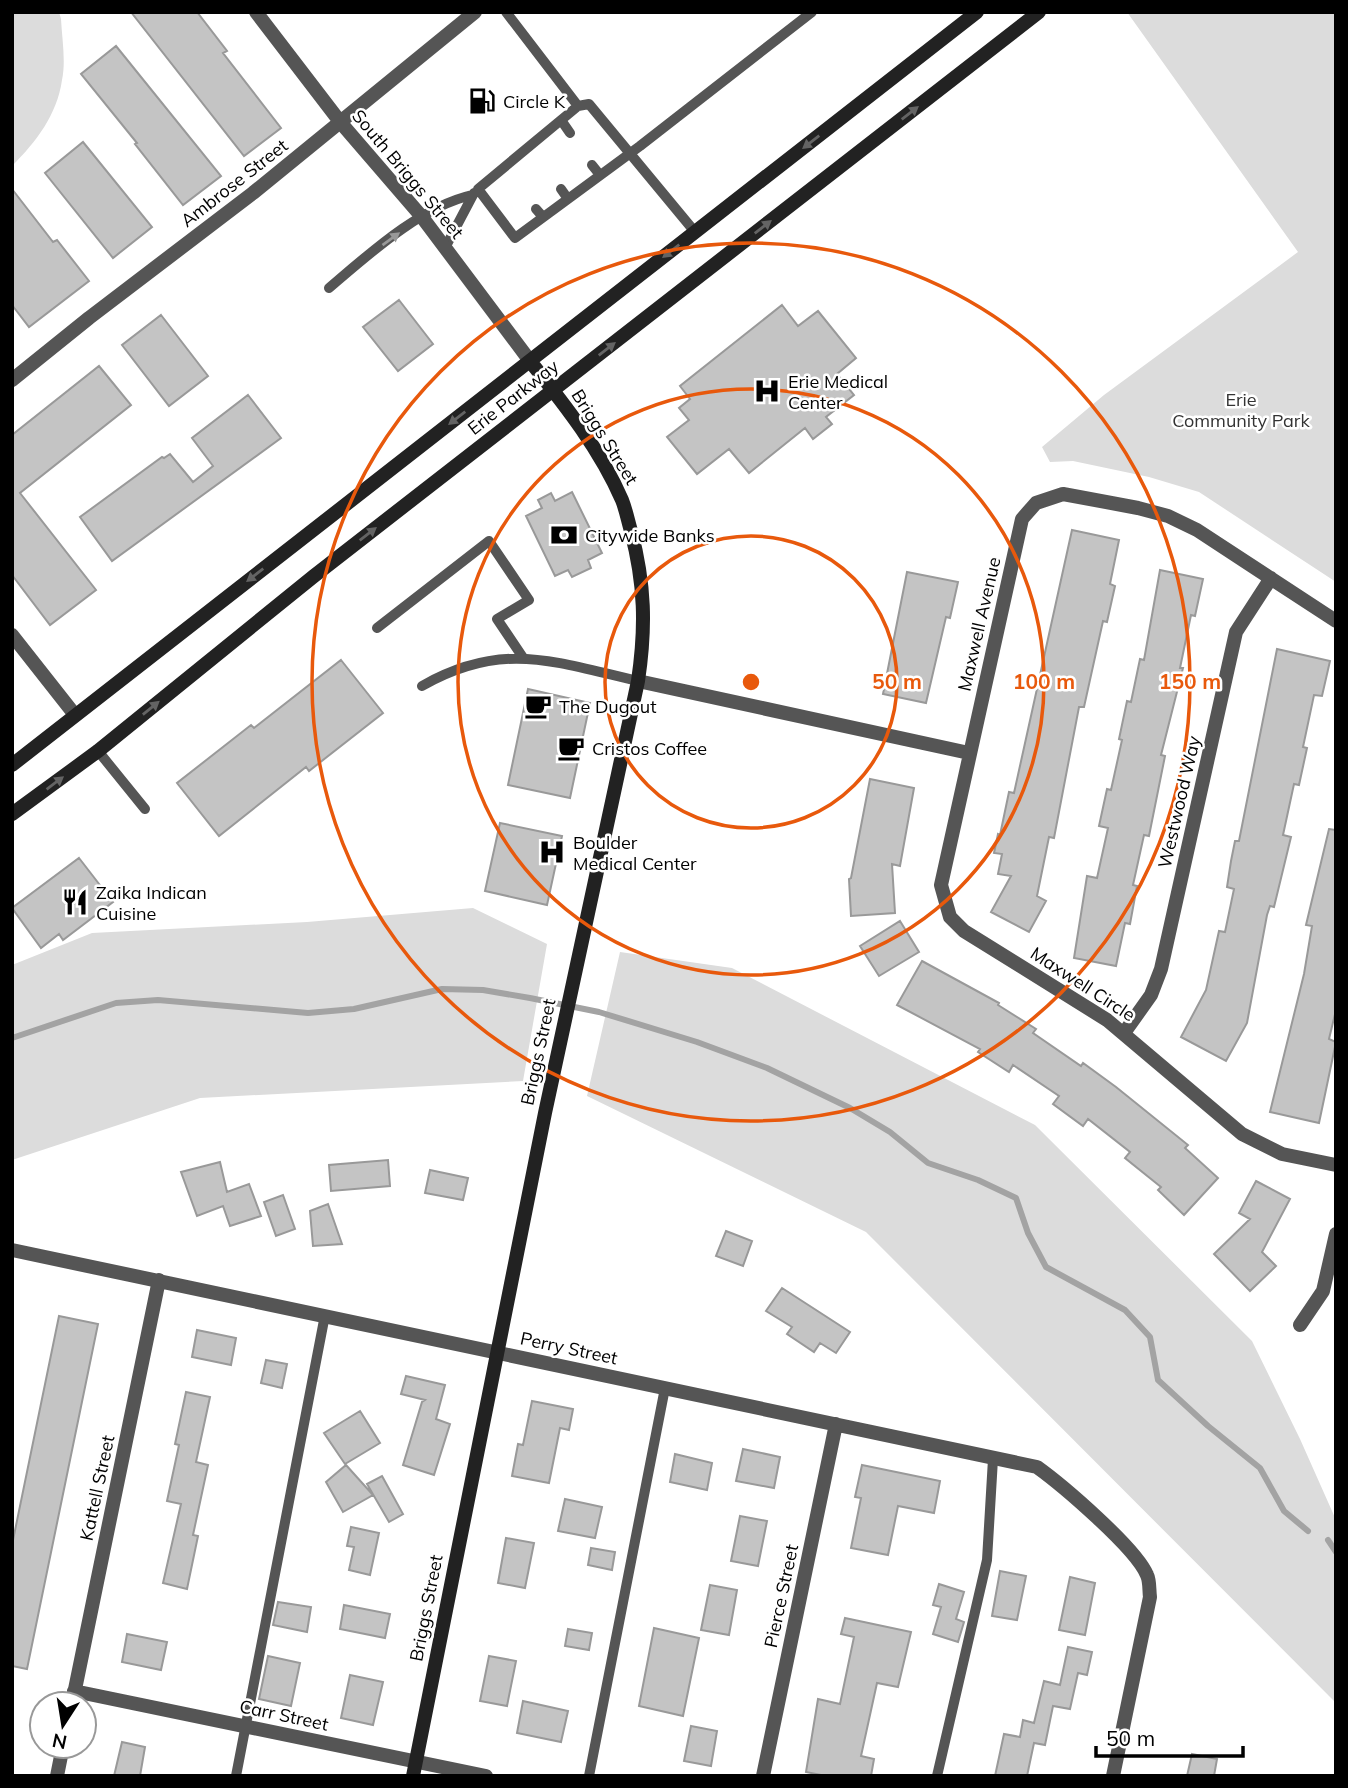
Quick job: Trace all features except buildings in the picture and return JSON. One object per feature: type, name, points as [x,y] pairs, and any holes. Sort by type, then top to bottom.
[{"type":"main road","name":"Erie Parkway","points":[[12,765],[977,12]]},
{"type":"main road","name":"Erie Parkway","points":[[12,814],[98,751],[314,576],[1039,12]]},
{"type":"main road","name":"Briggs Street","points":[[414,1769],[561,1035],[643,650],[644,591],[640,563],[623,502],[603,463],[530,361]]},
{"type":"street","name":"South Briggs Street","points":[[256,12],[341,123],[422,217],[530,361]]},
{"type":"street","name":"Ambrose Street","points":[[12,380],[341,123],[475,12]]},
{"type":"street","name":"Maxwell Avenue","points":[[969,753],[1022,519],[1036,503],[1063,494],[1168,516],[1196,530],[1336,621]]},
{"type":"street","name":"Westwood Way","points":[[1124,1033],[1151,995],[1161,969],[1236,632],[1271,578]]},
{"type":"street","points":[[12,635],[75,715]]},
{"type":"street","points":[[638,681],[969,753]]},
{"type":"street","name":"Maxwell Circle","points":[[969,753],[941,885],[950,917],[964,931],[1124,1033],[1242,1134],[1282,1154],[1336,1165]]},
{"type":"street","points":[[1300,1325],[1323,1291],[1336,1234]]},
{"type":"street","name":"Perry Street","points":[[12,1250],[1037,1467],[1100,1521],[1141,1564],[1149,1577],[1150,1597],[1113,1776]]},
{"type":"street","name":"Kattell Street","points":[[75,1690],[159,1280]]},
{"type":"street","name":"Pierce Street","points":[[764,1776],[835,1424]]},
{"type":"street","name":"Carr Street","points":[[98,1702],[246,1727],[414,1769],[486,1776]]},
{"type":"lane","points":[[506,12],[578,106]]},
{"type":"lane","points":[[475,192],[515,238],[540,213],[568,199],[812,12]]},
{"type":"lane","points":[[330,288],[360,262],[422,217],[451,200],[475,192],[507,172],[530,146],[561,120],[578,106],[589,104],[695,232]]},
{"type":"lane","points":[[561,120],[570,133]]},
{"type":"lane","points":[[530,146],[538,157]]},
{"type":"lane","points":[[592,164],[600,175]]},
{"type":"lane","points":[[561,188],[568,199]]},
{"type":"lane","points":[[445,248],[475,192]]},
{"type":"lane","points":[[377,628],[488,541],[529,600],[497,619],[524,659]]},
{"type":"lane","points":[[422,686],[446,673],[477,662],[524,659],[555,661],[638,681]]},
{"type":"lane","points":[[98,751],[145,809]]},
{"type":"lane","points":[[236,1776],[326,1315]]},
{"type":"lane","points":[[589,1776],[665,1388]]},
{"type":"lane","points":[[937,1776],[987,1560],[993,1459]]},
{"type":"green space","points":[[12,12],[59,12],[64,58],[59,93],[50,116],[37,137],[12,166]]},
{"type":"green space","name":"Erie Community Park","points":[[1127,12],[1336,12],[1336,582],[1199,492],[1149,477],[1073,461],[1050,462],[1042,447],[1104,395],[1298,252]]},
{"type":"green space","points":[[473,908],[547,944],[523,1081],[200,1098],[12,1160],[12,965],[92,933],[307,922]]},
{"type":"green space","points":[[620,952],[732,968],[1035,1125],[1252,1341],[1336,1520],[1336,1703],[866,1232],[587,1096]]},
{"type":"waterway","points":[[12,1038],[116,1003],[158,1000],[308,1013],[354,1009],[442,989],[483,990],[599,1012],[697,1042],[767,1068],[850,1108],[890,1132],[928,1163],[978,1180],[1016,1198],[1028,1233],[1046,1267],[1125,1310],[1150,1337],[1158,1380],[1208,1426],[1260,1468],[1284,1511],[1308,1531]]},
{"type":"waterway","points":[[1328,1540],[1336,1552]]},
{"type":"place","name":"Circle K","points":[[482,101]]},
{"type":"place","name":"Erie Medical Center","points":[[767,391]]},
{"type":"place","name":"Citywide Banks","points":[[564,535]]},
{"type":"place","name":"The Dugout","points":[[538,706]]},
{"type":"place","name":"Cristos Coffee","points":[[571,748]]},
{"type":"place","name":"Boulder Medical Center","points":[[552,852]]},
{"type":"place","name":"Zaika Indican Cuisine","points":[[75,902]]}]
